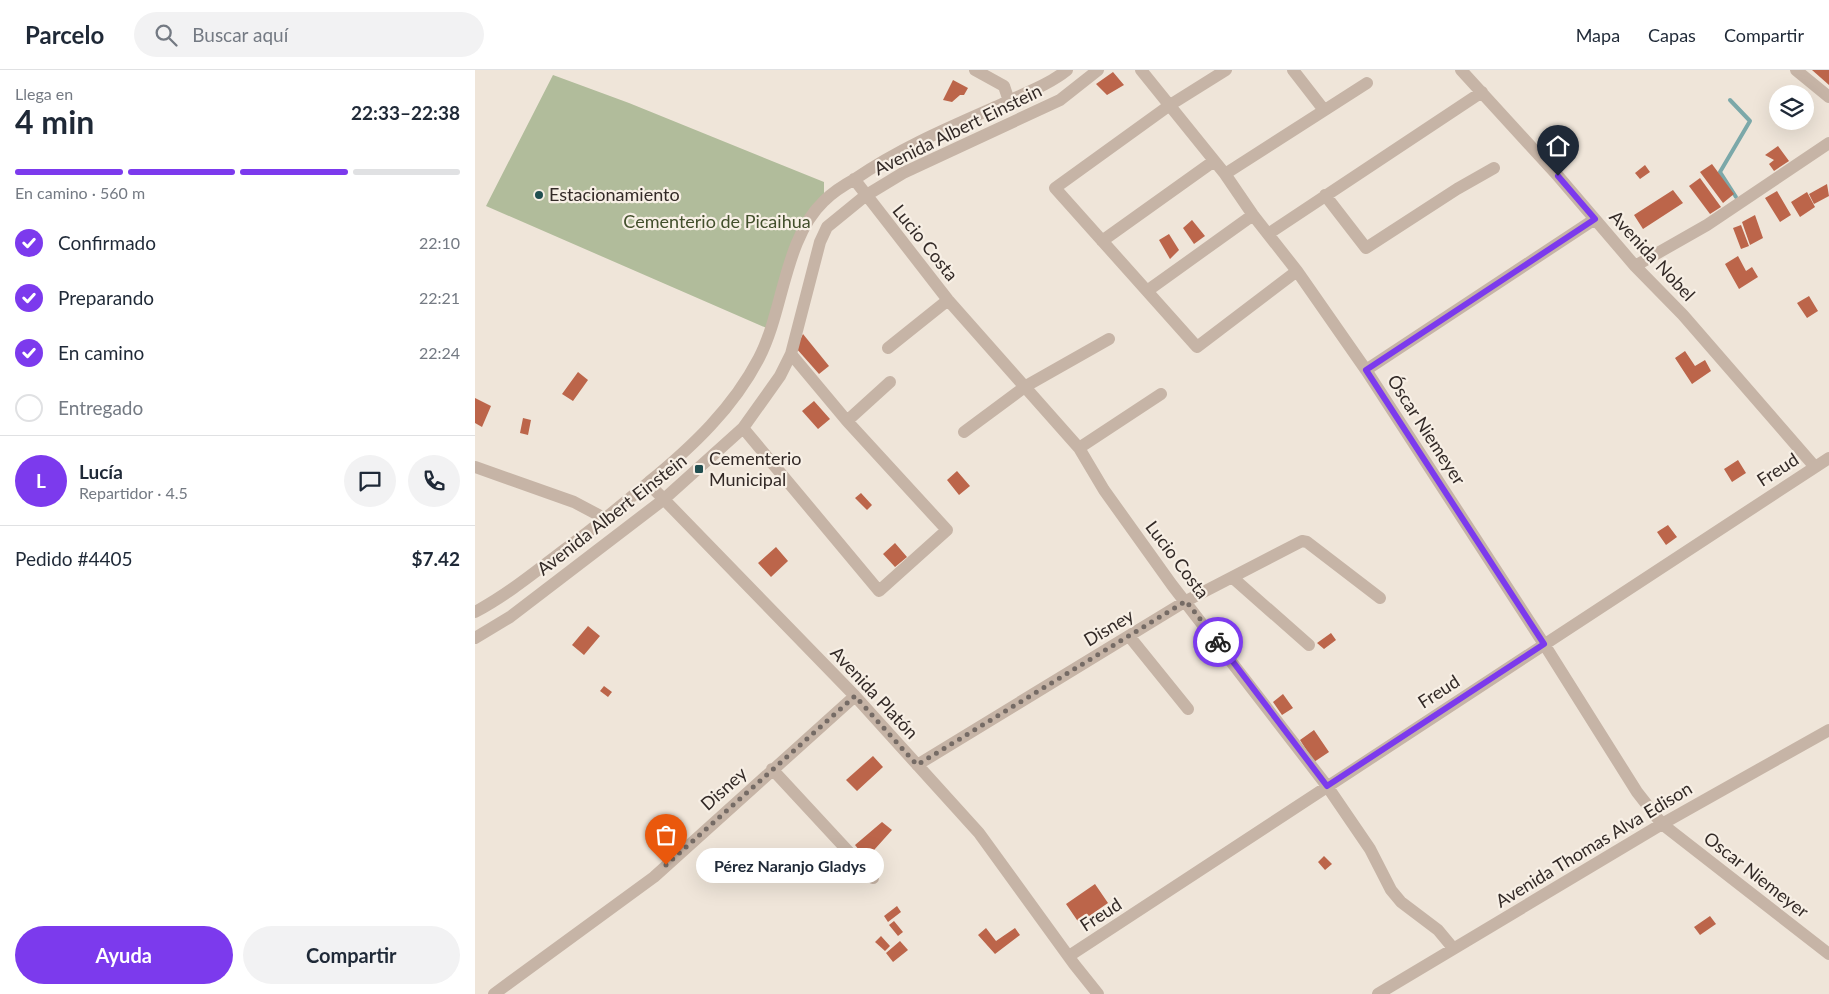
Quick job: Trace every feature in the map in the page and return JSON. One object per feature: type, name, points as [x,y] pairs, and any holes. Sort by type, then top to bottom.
[{"type":"street","points":[[975,70],[1004,86],[1009,101]]},
{"type":"street","name":"Avenida Albert Einstein","points":[[475,612],[501,597],[606,519],[700,437],[732,402],[749,377],[771,330],[787,274],[803,229],[812,214],[825,200],[879,162],[912,144],[1009,101],[1050,81],[1067,70]]},
{"type":"street","name":"Avenida Albert Einstein","points":[[475,638],[510,617],[663,500],[743,428],[780,376],[791,354],[823,235],[832,222],[865,196],[903,173],[1060,100],[1098,70]]},
{"type":"street","name":"Óscar Niemeyer","points":[[1141,70],[1225,174],[1253,215],[1297,271],[1366,370],[1544,644],[1637,792],[1662,824]]},
{"type":"street","points":[[1226,70],[1170,105],[1055,188],[1197,347],[1297,271]]},
{"type":"street","points":[[1293,70],[1324,110]]},
{"type":"street","name":"Avenida Nobel","points":[[1461,70],[1635,266],[1683,315],[1815,467]]},
{"type":"street","points":[[1797,70],[1829,97]]},
{"type":"street","points":[[1225,174],[1367,83]]},
{"type":"street","points":[[1268,234],[1482,92]]},
{"type":"street","points":[[1635,266],[1707,224],[1829,143]]},
{"type":"street","points":[[1102,241],[1214,160]]},
{"type":"street","points":[[1325,195],[1366,248],[1457,189],[1495,168]]},
{"type":"street","name":"Lucio Costa","points":[[853,179],[948,300],[1079,448],[1104,490],[1172,585],[1327,786],[1370,849],[1391,890],[1401,902],[1439,930],[1453,948]]},
{"type":"street","points":[[1147,291],[1253,215]]},
{"type":"street","points":[[1366,370],[1595,219]]},
{"type":"street","points":[[888,348],[948,300]]},
{"type":"street","points":[[963,432],[1026,386],[1109,339]]},
{"type":"street","points":[[743,428],[879,591],[947,530],[847,421],[791,354]]},
{"type":"street","points":[[847,421],[890,382]]},
{"type":"street","points":[[1079,448],[1161,394]]},
{"type":"street","name":"Freud","points":[[1069,956],[1829,458]]},
{"type":"street","points":[[475,467],[574,502],[606,519]]},
{"type":"street","name":"Avenida Platón","points":[[648,483],[855,696],[979,834],[1098,994]]},
{"type":"street","name":"Disney","points":[[917,765],[1186,601],[1298,543],[1307,542],[1380,598]]},
{"type":"street","points":[[1233,578],[1309,645]]},
{"type":"street","points":[[1129,636],[1188,709]]},
{"type":"street","name":"Disney","points":[[494,994],[653,877],[855,696]]},
{"type":"street","name":"Avenida Thomas Alva Edison","points":[[1378,994],[1662,824],[1829,730]]},
{"type":"street","points":[[772,769],[873,878]]},
{"type":"street","name":"Oscar Niemeyer","points":[[1662,824],[1829,954]]},
{"type":"green space","name":"Cementerio de Picaihua","points":[[553,75],[629,103],[824,182],[824,200],[812,214],[771,330],[486,206]]},
{"type":"building","points":[[1812,70],[1829,70],[1829,85]]},
{"type":"building","points":[[1113,72],[1124,85],[1107,95],[1096,84]]},
{"type":"building","points":[[953,80],[968,88],[964,95],[960,95],[952,102],[943,100]]},
{"type":"building","points":[[1778,146],[1789,161],[1774,171],[1769,164],[1774,160],[1765,155]]},
{"type":"building","points":[[1712,164],[1734,194],[1723,203],[1700,172]]},
{"type":"building","points":[[1645,165],[1650,172],[1640,179],[1635,173]]},
{"type":"building","points":[[1700,178],[1721,207],[1710,214],[1689,186]]},
{"type":"building","points":[[1827,184],[1829,196],[1814,204],[1809,194]]},
{"type":"building","points":[[1673,190],[1683,203],[1643,229],[1634,215]]},
{"type":"building","points":[[1777,191],[1791,215],[1780,222],[1765,198]]},
{"type":"building","points":[[1807,192],[1815,207],[1800,217],[1791,202]]},
{"type":"building","points":[[1755,215],[1763,238],[1750,245],[1742,222]]},
{"type":"building","points":[[1192,220],[1205,236],[1194,244],[1183,228]]},
{"type":"building","points":[[1741,225],[1749,246],[1741,249],[1733,228]]},
{"type":"building","points":[[1169,234],[1179,250],[1170,259],[1159,240]]},
{"type":"building","points":[[1738,256],[1746,271],[1752,267],[1758,277],[1739,289],[1725,264]]},
{"type":"building","points":[[1809,296],[1818,311],[1807,318],[1797,303]]},
{"type":"building","points":[[803,334],[829,366],[819,374],[796,348]]},
{"type":"building","points":[[1685,351],[1695,366],[1705,360],[1711,371],[1692,384],[1675,358]]},
{"type":"building","points":[[578,372],[588,380],[573,401],[562,394]]},
{"type":"building","points":[[475,398],[491,406],[482,427],[475,423]]},
{"type":"building","points":[[814,401],[830,419],[818,429],[802,411]]},
{"type":"building","points":[[523,418],[531,420],[528,435],[520,433]]},
{"type":"building","points":[[1738,460],[1746,473],[1732,482],[1724,469]]},
{"type":"building","points":[[957,471],[970,486],[959,495],[947,480]]},
{"type":"building","points":[[861,493],[872,505],[867,510],[855,498]]},
{"type":"building","points":[[1668,525],[1677,537],[1666,545],[1657,532]]},
{"type":"building","points":[[895,543],[907,557],[895,567],[883,554]]},
{"type":"building","points":[[776,547],[788,561],[771,577],[758,563]]},
{"type":"building","points":[[588,626],[600,636],[584,655],[572,645]]},
{"type":"building","points":[[1331,633],[1336,640],[1324,649],[1317,643]]},
{"type":"building","points":[[604,686],[612,692],[608,697],[600,691]]},
{"type":"building","points":[[1283,694],[1293,708],[1282,715],[1273,702]]},
{"type":"building","points":[[1314,730],[1329,752],[1314,762],[1300,740]]},
{"type":"building","points":[[873,756],[883,767],[857,791],[846,780]]},
{"type":"building","points":[[882,822],[892,830],[866,859],[855,845]]},
{"type":"building","points":[[1324,856],[1332,864],[1325,870],[1318,862]]},
{"type":"building","points":[[1095,884],[1108,903],[1079,923],[1066,904]]},
{"type":"building","points":[[897,906],[901,912],[888,922],[884,916]]},
{"type":"building","points":[[1710,916],[1716,924],[1700,935],[1694,927]]},
{"type":"building","points":[[894,921],[903,932],[898,936],[889,925]]},
{"type":"building","points":[[986,928],[996,941],[1015,928],[1020,935],[995,954],[978,935]]},
{"type":"building","points":[[881,936],[890,946],[885,951],[875,942]]},
{"type":"building","points":[[900,941],[908,950],[893,962],[886,953]]},
{"type":"waterway","points":[[1730,100],[1750,121],[1720,172],[1736,197]]},
{"type":"way so far","points":[[666,865],[855,696],[917,765],[1186,601],[1218,642]]},
{"type":"place","name":"Estacionamiento","points":[[539,195]]},
{"type":"place","name":"Cementerio Municipal","points":[[699,469]]},
{"type":"place","name":"Pérez Naranjo Gladys","points":[[666,865]]},
{"type":"route","points":[[1218,642],[1327,786],[1544,644],[1366,370],[1595,219],[1558,176]]}]
